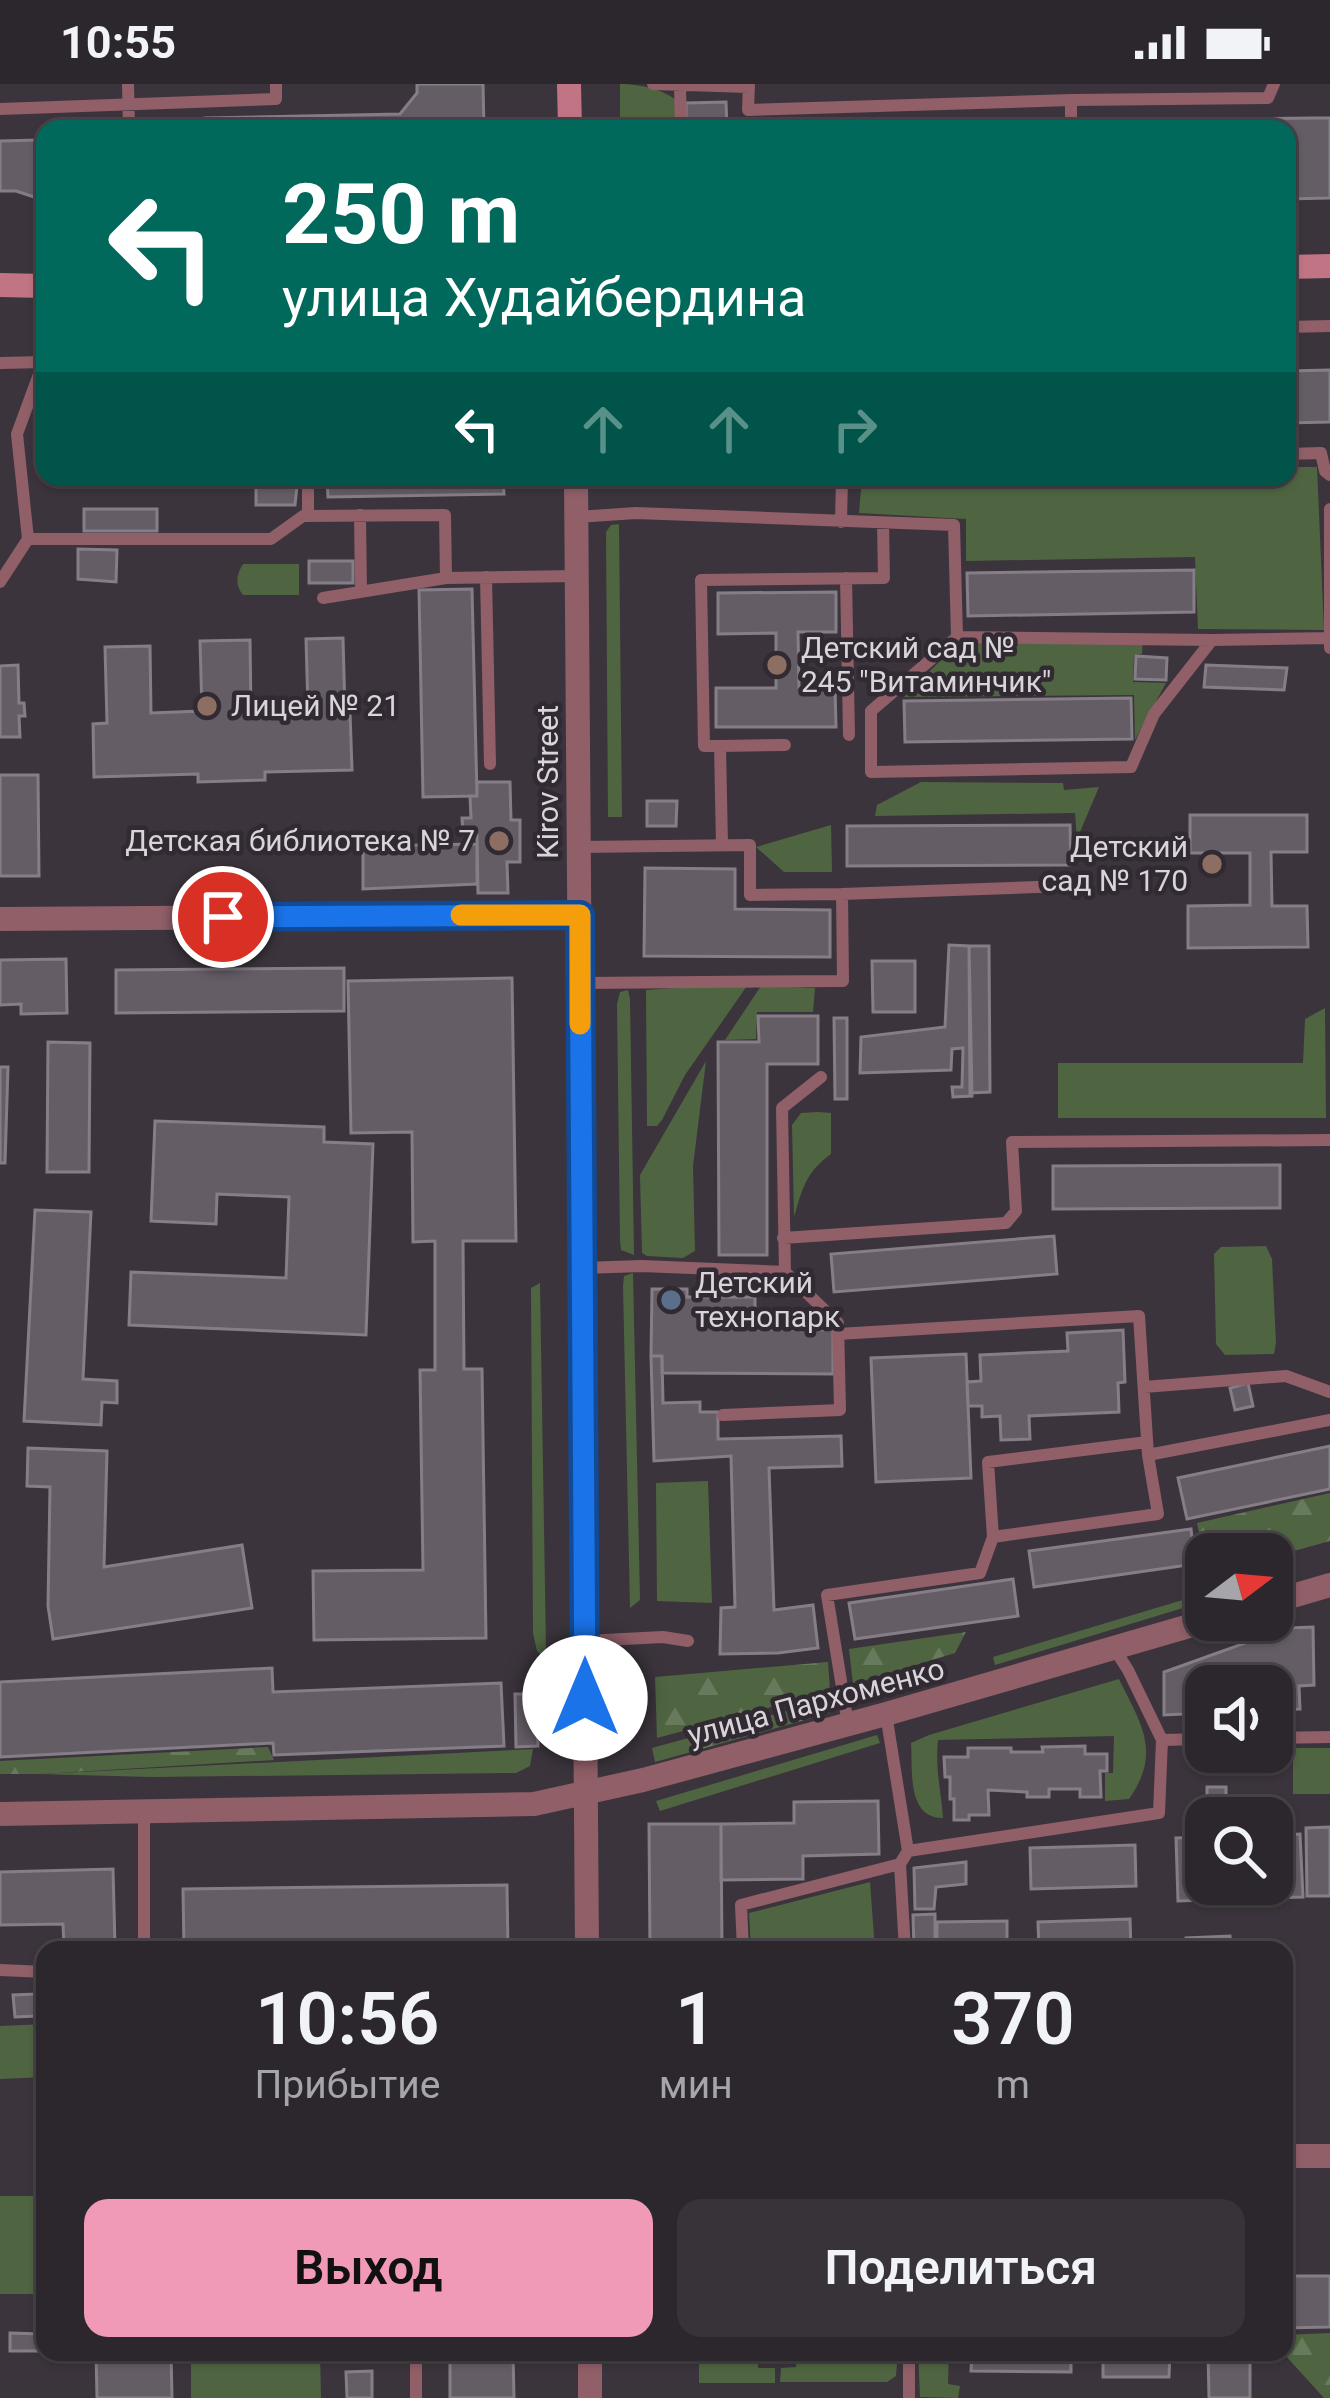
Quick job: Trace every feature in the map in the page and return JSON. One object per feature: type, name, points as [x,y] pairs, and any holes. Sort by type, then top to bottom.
[{"type":"main road","points":[[569,84],[570,120]]},
{"type":"main road","points":[[1296,268],[1330,266]]},
{"type":"main road","points":[[0,285],[36,286]]},
{"type":"street","name":"Kirov Street","points":[[576,486],[587,1941]]},
{"type":"street","points":[[0,919],[580,915]]},
{"type":"street","points":[[1293,1596],[1330,1585]]},
{"type":"street","name":"улица Пархоменко","points":[[0,1814],[534,1804],[886,1714],[1185,1627]]},
{"type":"street","points":[[1293,2156],[1330,2156]]},
{"type":"street","points":[[590,2361],[590,2398]]},
{"type":"lane","points":[[128,84],[129,120]]},
{"type":"lane","points":[[0,109],[276,99],[276,84]]},
{"type":"lane","points":[[653,84],[748,85],[748,110],[1268,98],[1274,84]]},
{"type":"lane","points":[[680,86],[681,120]]},
{"type":"lane","points":[[1071,100],[1071,120]]},
{"type":"lane","points":[[1296,327],[1330,326]]},
{"type":"lane","points":[[0,363],[36,361]]},
{"type":"lane","points":[[0,582],[28,539],[16,434],[36,384]]},
{"type":"lane","points":[[1296,454],[1321,453],[1330,475]]},
{"type":"lane","points":[[308,486],[308,516]]},
{"type":"lane","points":[[841,522],[842,486]]},
{"type":"lane","points":[[1330,509],[1330,648]]},
{"type":"lane","points":[[576,517],[636,513],[954,525],[956,637]]},
{"type":"lane","points":[[360,515],[361,591]]},
{"type":"lane","points":[[28,539],[271,539],[303,516],[445,515],[446,578]]},
{"type":"lane","points":[[785,745],[704,746],[701,580],[884,578],[883,523]]},
{"type":"lane","points":[[323,598],[446,578],[577,576]]},
{"type":"lane","points":[[486,577],[490,764]]},
{"type":"lane","points":[[846,578],[849,735]]},
{"type":"lane","points":[[1212,640],[1154,714],[1132,767],[871,772],[871,711],[956,637],[1330,638]]},
{"type":"lane","points":[[720,746],[722,845]]},
{"type":"lane","points":[[579,848],[750,845],[750,895],[1064,886]]},
{"type":"lane","points":[[580,983],[843,981],[842,894]]},
{"type":"lane","points":[[785,1272],[782,1108],[820,1077]]},
{"type":"lane","points":[[783,1238],[1006,1223],[1016,1211],[1012,1142],[1330,1140]]},
{"type":"lane","points":[[582,1268],[785,1272],[838,1323],[840,1410],[724,1415]]},
{"type":"lane","points":[[838,1334],[1139,1316],[1148,1449],[1158,1514],[993,1537]]},
{"type":"lane","points":[[1144,1387],[1286,1376],[1330,1392]]},
{"type":"lane","points":[[848,1724],[827,1595],[980,1573],[993,1537],[988,1462],[1148,1449],[1330,1420]]},
{"type":"lane","points":[[585,1640],[663,1637],[688,1641]]},
{"type":"lane","points":[[743,1941],[741,1905],[904,1858],[1159,1814],[1162,1740],[1114,1648]]},
{"type":"lane","points":[[886,1714],[904,1858],[905,1941]]},
{"type":"lane","points":[[1293,1738],[1330,1737]]},
{"type":"lane","points":[[1162,1740],[1185,1739]]},
{"type":"lane","points":[[144,1814],[144,1941]]},
{"type":"lane","points":[[0,1970],[36,1972]]},
{"type":"lane","points":[[416,2361],[416,2398]]},
{"type":"lane","points":[[909,2361],[909,2398]]},
{"type":"green space","points":[[620,84],[650,88],[678,102],[679,120],[620,120]]},
{"type":"green space","points":[[1296,467],[1317,467],[1324,630],[1198,629],[1195,557],[966,561],[966,519],[859,513],[861,486],[1296,486]]},
{"type":"green space","points":[[619,524],[622,817],[608,817],[606,532]]},
{"type":"green space","points":[[243,564],[299,564],[299,595],[243,595],[237,580]]},
{"type":"green space","points":[[1143,639],[1142,654],[1134,655],[1133,682],[1166,683],[1135,740],[1134,695],[904,697],[958,643]]},
{"type":"green space","points":[[921,782],[1063,783],[1064,790],[1099,787],[1077,839],[1075,813],[875,816],[877,805]]},
{"type":"green space","points":[[831,825],[832,872],[784,872],[756,847]]},
{"type":"green space","points":[[749,983],[685,1075],[662,1120],[657,1126],[647,1126],[646,990]]},
{"type":"green space","points":[[761,986],[815,988],[813,1012],[757,1012],[756,1039],[725,1040]]},
{"type":"green space","points":[[628,990],[634,1255],[621,1250],[620,1240],[617,1004],[620,992]]},
{"type":"green space","points":[[1325,1008],[1326,1118],[1058,1118],[1058,1063],[1303,1063],[1305,1019]]},
{"type":"green space","points":[[706,1061],[693,1166],[695,1251],[683,1258],[647,1256],[642,1253],[640,1175]]},
{"type":"green space","points":[[801,1113],[831,1113],[831,1154],[810,1175],[794,1217],[792,1125]]},
{"type":"green space","points":[[1266,1246],[1272,1259],[1274,1354],[1225,1355],[1216,1344],[1214,1254],[1221,1247]]},
{"type":"green space","points":[[633,1273],[640,1600],[630,1608],[623,1286],[624,1276]]},
{"type":"green space","points":[[540,1283],[546,1650],[541,1655],[533,1633],[531,1288]]},
{"type":"green space","points":[[708,1481],[712,1603],[657,1601],[656,1483]]},
{"type":"green space","points":[[1330,1493],[1330,1541],[1293,1551],[1293,1533],[1199,1533],[1197,1523]]},
{"type":"green space","points":[[1185,1599],[1185,1607],[995,1665],[993,1657]]},
{"type":"green space","points":[[966,1632],[955,1653],[853,1684],[849,1649]]},
{"type":"green space","points":[[828,1662],[830,1691],[657,1738],[655,1677]]},
{"type":"green space","points":[[1119,1679],[1145,1738],[1144,1767],[1129,1799],[1105,1801],[1105,1773],[1113,1773],[1114,1736],[938,1740],[943,1818],[931,1816],[917,1801],[911,1743]]},
{"type":"green space","points":[[834,1698],[837,1711],[655,1762],[652,1748]]},
{"type":"green space","points":[[877,1735],[880,1743],[660,1811],[656,1801]]},
{"type":"green space","points":[[268,1747],[274,1760],[0,1774],[0,1761]]},
{"type":"green space","points":[[1293,1748],[1330,1748],[1330,1794],[1293,1794]]},
{"type":"green space","points":[[533,1749],[530,1766],[516,1773],[40,1774]]},
{"type":"green space","points":[[870,1882],[874,1941],[751,1941],[749,1913]]},
{"type":"green space","points":[[36,2024],[36,2077],[0,2079],[0,2026]]},
{"type":"green space","points":[[0,2196],[36,2196],[36,2294],[0,2294]]},
{"type":"green space","points":[[1330,2333],[1330,2398],[1324,2398],[1290,2361],[1293,2335]]},
{"type":"green space","points":[[191,2361],[320,2361],[321,2398],[191,2398]]},
{"type":"green space","points":[[699,2361],[758,2361],[758,2368],[775,2368],[775,2383],[699,2383]]},
{"type":"green space","points":[[796,2361],[897,2361],[896,2376],[887,2382],[780,2382],[781,2368],[796,2367]]},
{"type":"green space","points":[[918,2361],[949,2361],[948,2384],[960,2386],[958,2398],[920,2397]]},
{"type":"building","points":[[417,84],[483,84],[484,120],[205,120],[400,114],[417,93]]},
{"type":"building","points":[[726,102],[727,120],[686,120],[686,103]]},
{"type":"building","points":[[1330,118],[1330,198],[1296,199],[1296,120],[1093,120]]},
{"type":"building","points":[[36,140],[36,197],[0,191],[0,141]]},
{"type":"building","points":[[1330,370],[1330,422],[1296,423],[1296,371]]},
{"type":"building","points":[[256,486],[297,486],[295,505],[256,505]]},
{"type":"building","points":[[327,486],[504,486],[504,494],[328,497]]},
{"type":"building","points":[[84,509],[157,509],[157,531],[84,531]]},
{"type":"building","points":[[78,549],[117,550],[116,582],[78,579]]},
{"type":"building","points":[[309,561],[353,561],[353,583],[309,583]]},
{"type":"building","points":[[1194,570],[1194,612],[968,616],[967,573]]},
{"type":"building","points":[[472,589],[477,796],[423,797],[419,590]]},
{"type":"building","points":[[836,592],[836,632],[798,632],[799,687],[835,687],[836,727],[716,727],[716,688],[776,688],[776,633],[718,634],[718,593]]},
{"type":"building","points":[[343,638],[352,770],[265,772],[265,780],[198,782],[198,774],[94,777],[93,724],[107,723],[105,647],[150,646],[151,713],[202,711],[200,641],[250,640],[251,710],[308,709],[306,639]]},
{"type":"building","points":[[1136,656],[1167,658],[1166,680],[1135,679]]},
{"type":"building","points":[[18,665],[19,703],[24,703],[25,716],[19,716],[20,737],[0,737],[0,666]]},
{"type":"building","points":[[1206,665],[1287,668],[1284,690],[1204,687]]},
{"type":"building","points":[[1131,698],[1132,739],[905,742],[904,701]]},
{"type":"building","points":[[0,775],[38,775],[39,876],[0,876]]},
{"type":"building","points":[[477,782],[510,782],[511,820],[520,820],[520,862],[507,862],[508,893],[478,893],[477,835],[463,835],[462,818],[471,818],[470,796],[477,796]]},
{"type":"building","points":[[647,801],[677,801],[676,826],[647,826]]},
{"type":"building","points":[[1190,815],[1307,815],[1307,852],[1271,852],[1272,906],[1307,906],[1308,947],[1188,948],[1188,906],[1250,905],[1250,853],[1190,853]]},
{"type":"building","points":[[1070,825],[1071,865],[847,866],[847,826]]},
{"type":"building","points":[[477,844],[477,884],[363,889],[363,846]]},
{"type":"building","points":[[645,868],[735,869],[735,909],[830,910],[830,957],[644,956]]},
{"type":"building","points":[[949,945],[969,946],[972,1096],[953,1097],[952,1087],[962,1087],[963,1048],[952,1049],[951,1070],[860,1073],[861,1037],[945,1027]]},
{"type":"building","points":[[969,946],[989,946],[990,1092],[970,1093]]},
{"type":"building","points":[[66,959],[67,1013],[21,1014],[21,1004],[0,1005],[0,960]]},
{"type":"building","points":[[872,961],[915,961],[915,1012],[873,1012]]},
{"type":"building","points":[[344,968],[344,1011],[116,1013],[116,970]]},
{"type":"building","points":[[512,978],[516,1241],[463,1241],[464,1369],[482,1369],[486,1638],[314,1640],[313,1571],[423,1570],[420,1370],[435,1370],[435,1241],[413,1242],[412,1132],[351,1133],[348,981]]},
{"type":"building","points":[[758,1016],[818,1016],[818,1064],[767,1064],[767,1255],[719,1255],[718,1042],[759,1042]]},
{"type":"building","points":[[834,1018],[847,1018],[847,1099],[835,1099]]},
{"type":"building","points":[[48,1042],[90,1043],[89,1172],[47,1172]]},
{"type":"building","points":[[0,1067],[8,1067],[5,1163],[0,1163]]},
{"type":"building","points":[[155,1121],[324,1127],[324,1142],[373,1144],[366,1335],[129,1325],[131,1272],[286,1278],[289,1197],[217,1194],[216,1224],[151,1221]]},
{"type":"building","points":[[1280,1165],[1280,1208],[1053,1209],[1053,1166]]},
{"type":"building","points":[[35,1210],[91,1212],[83,1379],[117,1381],[117,1403],[102,1402],[101,1425],[24,1421]]},
{"type":"building","points":[[1054,1236],[1057,1274],[834,1292],[831,1254]]},
{"type":"building","points":[[652,1289],[687,1289],[687,1297],[755,1297],[755,1329],[833,1330],[833,1374],[662,1373],[662,1356],[651,1356]]},
{"type":"building","points":[[1123,1330],[1125,1382],[1118,1383],[1119,1412],[1029,1416],[1030,1439],[1001,1440],[1000,1416],[982,1417],[982,1406],[968,1406],[967,1382],[981,1381],[980,1355],[1068,1351],[1067,1333]]},
{"type":"building","points":[[966,1354],[971,1478],[876,1482],[871,1358]]},
{"type":"building","points":[[651,1356],[662,1356],[663,1403],[700,1402],[700,1412],[718,1412],[718,1439],[841,1436],[842,1466],[769,1468],[774,1610],[813,1605],[818,1648],[720,1654],[721,1608],[735,1607],[731,1456],[654,1461]]},
{"type":"building","points":[[1248,1383],[1253,1406],[1235,1410],[1230,1388]]},
{"type":"building","points":[[1330,1446],[1330,1489],[1187,1519],[1178,1478]]},
{"type":"building","points":[[28,1448],[107,1451],[104,1567],[242,1545],[252,1608],[53,1639],[48,1606],[50,1487],[27,1486]]},
{"type":"building","points":[[1191,1529],[1185,1533],[1185,1565],[1034,1587],[1029,1551]]},
{"type":"building","points":[[1013,1579],[1018,1616],[855,1639],[849,1603]]},
{"type":"building","points":[[1313,1627],[1314,1685],[1299,1686],[1300,1709],[1293,1709],[1293,1665],[1185,1665],[1185,1714],[1164,1715],[1164,1672],[1251,1641],[1293,1641],[1293,1628]]},
{"type":"building","points":[[272,1668],[273,1692],[501,1683],[504,1746],[274,1755],[273,1743],[0,1757],[0,1682]]},
{"type":"building","points":[[515,1694],[537,1694],[538,1746],[516,1747]]},
{"type":"building","points":[[1085,1746],[1085,1754],[1107,1754],[1107,1771],[1100,1771],[1101,1797],[1080,1797],[1080,1789],[1049,1789],[1049,1797],[988,1790],[989,1815],[954,1820],[944,1757],[968,1757],[968,1748],[1043,1752],[1042,1747]]},
{"type":"building","points":[[1207,1787],[1226,1787],[1226,1797],[1207,1797]]},
{"type":"building","points":[[878,1801],[879,1854],[803,1856],[803,1879],[721,1880],[721,1824],[794,1823],[794,1802]]},
{"type":"building","points":[[649,1824],[721,1824],[722,1941],[650,1941]]},
{"type":"building","points":[[1330,1827],[1330,1896],[1307,1896],[1306,1828]]},
{"type":"building","points":[[1293,1834],[1300,1834],[1303,1897],[1293,1897]]},
{"type":"building","points":[[1176,1838],[1185,1838],[1185,1901],[1178,1901]]},
{"type":"building","points":[[1135,1845],[1136,1886],[1031,1889],[1030,1848]]},
{"type":"building","points":[[966,1862],[966,1884],[936,1887],[934,1909],[915,1909],[914,1868]]},
{"type":"building","points":[[113,1869],[115,1941],[64,1941],[63,1924],[0,1925],[0,1872]]},
{"type":"building","points":[[507,1885],[508,1941],[184,1941],[183,1889]]},
{"type":"building","points":[[935,1914],[935,1941],[914,1941],[913,1915]]},
{"type":"building","points":[[1130,1919],[1131,1941],[1039,1941],[1038,1922]]},
{"type":"building","points":[[1007,1921],[1007,1941],[937,1941],[937,1922]]},
{"type":"building","points":[[1230,1936],[1230,1941],[1186,1941]]},
{"type":"building","points":[[36,1994],[36,2016],[15,2017],[13,1995]]},
{"type":"building","points":[[1293,2276],[1330,2276],[1330,2327],[1293,2328]]},
{"type":"building","points":[[10,2333],[36,2334],[36,2351],[10,2351]]},
{"type":"building","points":[[96,2361],[171,2361],[172,2398],[97,2398]]},
{"type":"building","points":[[450,2361],[513,2361],[514,2398],[450,2398]]},
{"type":"building","points":[[972,2361],[1071,2361],[1071,2372],[971,2371]]},
{"type":"building","points":[[1103,2361],[1170,2361],[1169,2377],[1103,2377]]},
{"type":"building","points":[[1208,2361],[1250,2361],[1250,2398],[1209,2398]]},
{"type":"building","points":[[372,2371],[372,2398],[347,2398],[346,2372]]},
{"type":"slow traffic","points":[[461,915],[580,915],[580,1024]]},
{"type":"place","name":"Детский сад № 245 \"Витаминчик\"","points":[[777,665]]},
{"type":"place","name":"Лицей № 21","points":[[207,706]]},
{"type":"place","name":"Детская библиотека № 7","points":[[499,841]]},
{"type":"place","name":"Детский сад № 170","points":[[1212,864]]},
{"type":"place","name":"Детский технопарк","points":[[671,1300]]},
{"type":"route","points":[[223,917],[580,915],[585,1698]]}]
